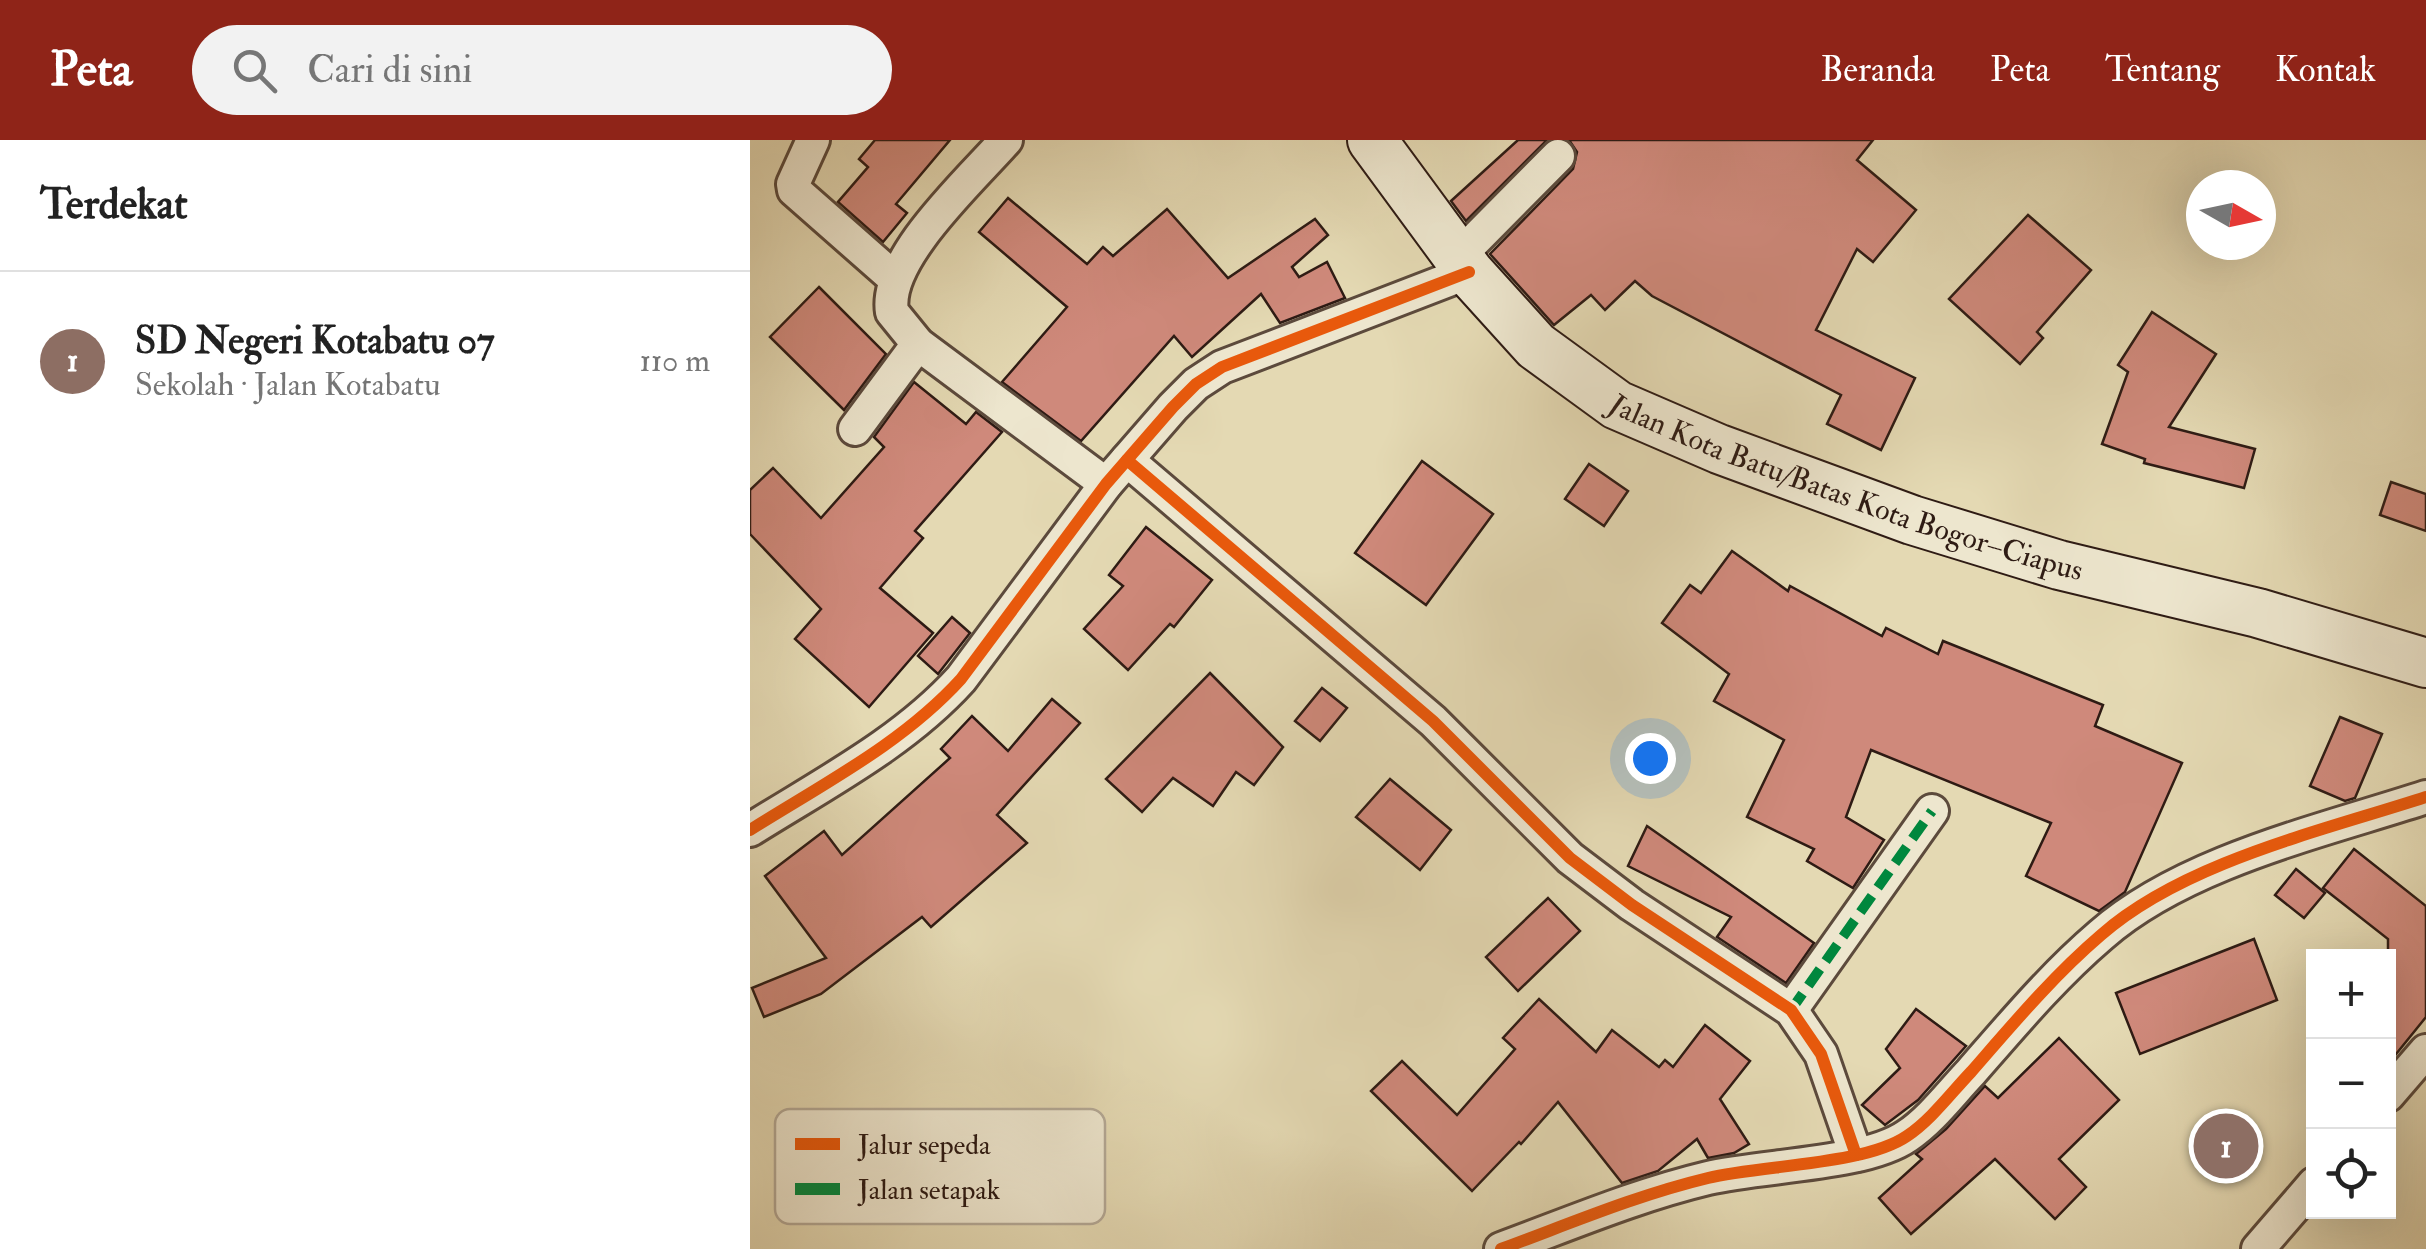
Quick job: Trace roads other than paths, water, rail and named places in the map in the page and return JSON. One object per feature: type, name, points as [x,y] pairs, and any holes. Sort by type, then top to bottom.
[{"type":"main road","name":"Jalan Kota Batu/Batas Kota Bogor–Ciapus","points":[[1372,140],[1463,264],[1536,346],[1618,405],[1719,449],[1912,520],[2059,565],[2258,613],[2426,663]]},
{"type":"street","points":[[813,140],[794,190],[894,278]]},
{"type":"street","points":[[1006,140],[909,250],[894,278],[892,312],[918,344],[1117,472],[1434,721],[1570,858],[1791,1010],[1821,1054],[1856,1154]]},
{"type":"street","points":[[750,830],[901,734],[936,706],[961,679],[1117,472],[1196,384],[1222,367],[1463,264],[1558,156]]},
{"type":"street","points":[[855,429],[918,344]]},
{"type":"street","points":[[1500,1249],[1650,1194],[1710,1177],[1880,1149],[1906,1136],[1937,1109],[2047,987],[2102,933],[2161,893],[2223,864],[2426,797]]},
{"type":"street","points":[[1791,1010],[1932,810]]},
{"type":"street","points":[[2396,1086],[2426,1050]]},
{"type":"street","points":[[2265,1246],[2306,1194]]},
{"type":"place","name":"SD Negeri Kotabatu 07","points":[[2226,1146]]}]
